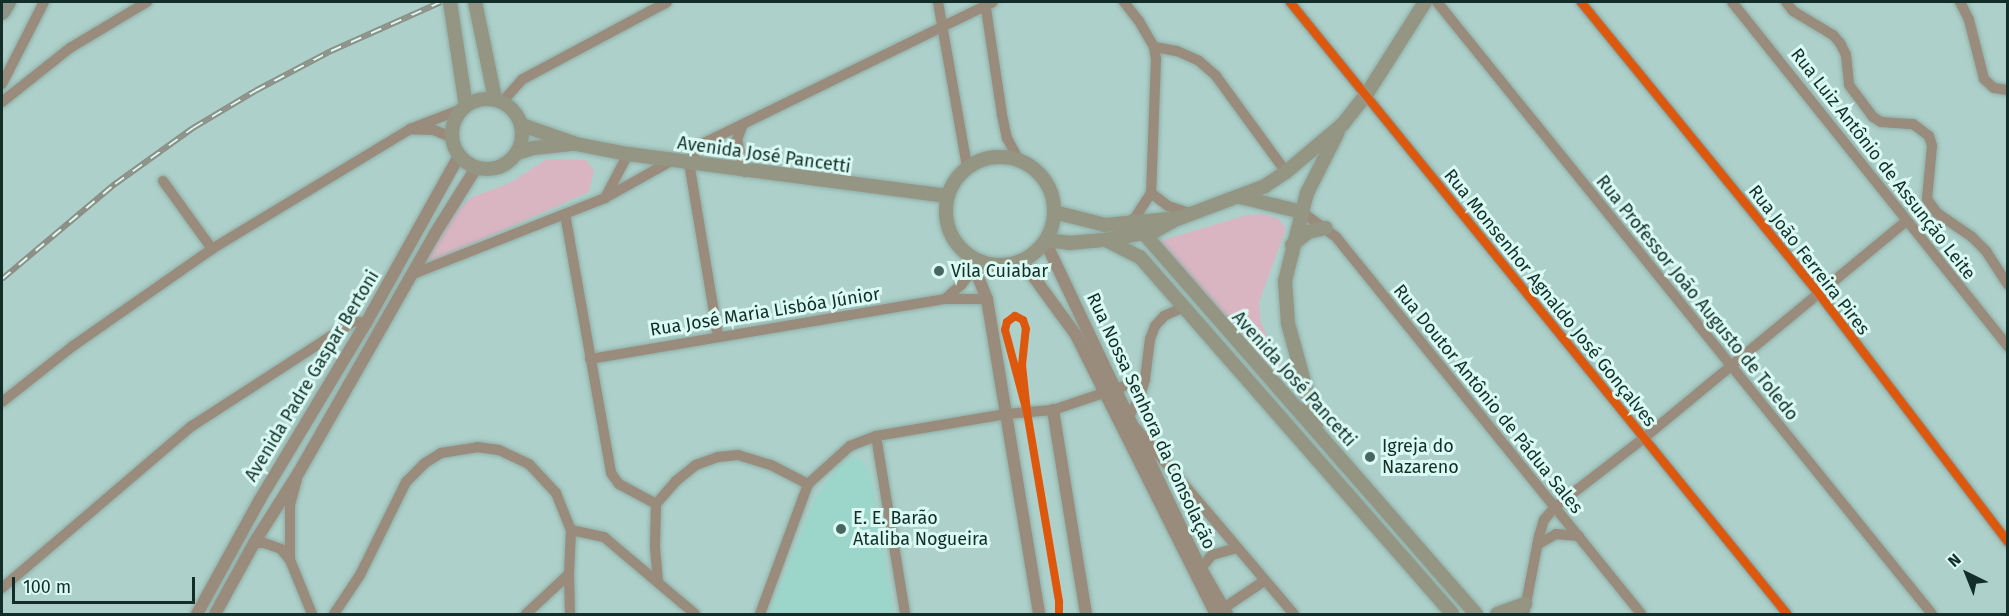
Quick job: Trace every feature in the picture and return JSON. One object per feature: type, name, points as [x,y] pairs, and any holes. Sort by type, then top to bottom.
[{"type":"highway","points":[[2,12],[8,2]]},
{"type":"main road","points":[[450,2],[464,107]]},
{"type":"main road","points":[[475,2],[498,100]]},
{"type":"main road","points":[[1046,240],[1069,243],[1106,240],[1155,231],[1186,216],[1240,197],[1286,172],[1342,124],[1366,95],[1425,2]]},
{"type":"main road","points":[[498,100],[514,111],[522,125],[521,144],[511,160],[495,169],[476,168],[459,156],[452,137],[454,122],[464,107],[475,101],[498,100]]},
{"type":"main road","points":[[1317,430],[1288,323],[1285,281],[1292,245],[1307,193],[1342,124]]},
{"type":"main road","name":"Avenida José Pancetti","points":[[522,125],[576,144],[628,154],[745,172],[947,196]]},
{"type":"main road","name":"Avenida José Pancetti","points":[[517,153],[533,148],[576,144]]},
{"type":"main road","points":[[1001,156],[1018,159],[1033,167],[1045,180],[1052,195],[1054,212],[1046,240],[1022,261],[995,266],[972,263],[948,231],[945,213],[947,196],[954,180],[967,167],[983,159],[1001,156]]},
{"type":"main road","points":[[1240,197],[1302,212]]},
{"type":"main road","points":[[1054,212],[1105,225],[1186,216]]},
{"type":"main road","name":"Avenida José Pancetti","points":[[1133,221],[1192,292],[1317,430],[1476,615]]},
{"type":"main road","points":[[1292,245],[1308,232],[1326,228]]},
{"type":"main road","name":"Avenida José Pancetti","points":[[1106,240],[1140,257],[1452,615]]},
{"type":"main road","points":[[1497,615],[1525,609]]},
{"type":"street","points":[[2,84],[44,2]]},
{"type":"street","points":[[2,102],[70,48],[147,2]]},
{"type":"street","points":[[498,100],[524,79],[667,2]]},
{"type":"street","points":[[938,2],[967,167]]},
{"type":"street","points":[[1124,2],[1140,21],[1154,47],[1156,71],[1151,193],[1133,221]]},
{"type":"street","name":"Rua Monsenhor Agnaldo José Gonçalves","points":[[1290,2],[1787,615]]},
{"type":"street","name":"Rua Professor João Augusto de Toledo","points":[[1437,2],[1932,615]]},
{"type":"street","name":"Rua João Ferreira Pires","points":[[1581,2],[1819,294],[2007,542]]},
{"type":"street","name":"Rua Luiz Antônio de Assunção Leite","points":[[1732,2],[2007,347]]},
{"type":"street","points":[[1786,2],[1793,11],[1833,35],[1840,43],[1846,55],[1849,85],[1873,117],[1881,122],[1913,124],[1929,136],[1932,146],[1927,199],[1937,213],[1972,237],[1986,251],[2007,285]]},
{"type":"street","points":[[1960,2],[1969,20],[1984,79],[1994,88],[2007,90]]},
{"type":"street","points":[[718,336],[689,163],[696,151],[706,142],[988,3],[1002,115],[1007,138],[1018,159]]},
{"type":"street","points":[[1154,47],[1178,51],[1199,61],[1216,76],[1286,172]]},
{"type":"street","points":[[2,402],[73,346],[212,249],[410,129],[464,107]]},
{"type":"street","points":[[743,124],[737,140],[745,172]]},
{"type":"street","points":[[410,129],[434,130],[452,137]]},
{"type":"street","points":[[605,198],[628,154]]},
{"type":"street","name":"Avenida Padre Gaspar Bertoni","points":[[197,615],[259,501],[366,323],[459,156]]},
{"type":"street","points":[[413,274],[605,198],[671,160]]},
{"type":"street","name":"Avenida Padre Gaspar Bertoni","points":[[215,615],[254,543],[299,472],[452,204],[476,168]]},
{"type":"street","points":[[163,182],[212,249]]},
{"type":"street","points":[[1151,193],[1186,216]]},
{"type":"street","name":"Rua Doutor Antônio de Pádua Sales","points":[[1302,212],[1326,228],[1641,615]]},
{"type":"street","points":[[565,214],[611,473],[619,484],[656,504]]},
{"type":"street","points":[[1525,609],[1544,520],[1555,507],[1644,438],[1906,221]]},
{"type":"street","name":"Rua Nossa Senhora da Consolação","points":[[1046,240],[1112,392],[1148,485],[1220,613]]},
{"type":"street","name":"Rua Nossa Senhora da Consolação","points":[[1022,261],[1076,335],[1131,421],[1198,571]]},
{"type":"street","points":[[972,263],[987,299],[1039,615]]},
{"type":"street","points":[[945,299],[961,285],[972,263]]},
{"type":"street","name":"Rua José Maria Lisbóa Júnior","points":[[590,359],[945,299],[987,299]]},
{"type":"street","points":[[1184,307],[1164,316],[1155,326],[1150,339],[1145,379],[1131,421],[1294,615]]},
{"type":"street","points":[[2,588],[192,426],[354,321],[366,323]]},
{"type":"street","points":[[760,615],[808,484],[847,448],[876,436],[1006,414],[1053,410],[1145,379]]},
{"type":"street","points":[[1053,410],[1086,615]]},
{"type":"street","points":[[876,436],[904,615]]},
{"type":"street","points":[[334,615],[360,575],[406,482],[441,453],[477,447],[500,450],[516,456],[545,479],[556,493],[571,530],[570,615]]},
{"type":"street","points":[[658,582],[655,546],[656,504],[676,481],[696,465],[718,457],[738,455],[771,465],[808,484]]},
{"type":"street","points":[[290,560],[290,505],[299,472]]},
{"type":"street","points":[[571,530],[604,537],[695,615]]},
{"type":"street","points":[[1537,545],[1556,534],[1579,536]]},
{"type":"street","points":[[254,543],[264,543],[281,549],[290,560],[312,615]]},
{"type":"street","points":[[1198,571],[1212,555],[1237,548]]},
{"type":"street","points":[[526,615],[569,574]]},
{"type":"street","points":[[1220,613],[1264,581]]},
{"type":"shaded area","points":[[547,159],[586,160],[594,170],[589,192],[431,262],[426,254],[450,217],[472,197],[510,183]]},
{"type":"shaded area","points":[[1263,214],[1279,219],[1286,229],[1259,302],[1261,323],[1282,368],[1278,375],[1273,374],[1162,246],[1163,240],[1247,215]]},
{"type":"shaded area","name":"E. E. Barão Ataliba Nogueira","points":[[855,457],[864,462],[871,475],[894,614],[769,614],[815,498],[839,466]]},
{"type":"railway","points":[[2,279],[115,184],[193,128],[255,91],[331,51],[441,2]]},
{"type":"cycle path","points":[[1290,2],[1787,614]]},
{"type":"cycle path","points":[[1581,2],[1819,294],[2008,542]]},
{"type":"cycle path","points":[[1027,412],[1022,365],[1026,329],[1023,320],[1015,316],[1007,322],[1005,330],[1027,412],[1059,602],[1059,614]]},
{"type":"place","name":"Vila Cuiabar","points":[[939,271]]},
{"type":"place","name":"Igreja do Nazareno","points":[[1370,457]]},
{"type":"place","name":"E. E. Barão Ataliba Nogueira","points":[[841,529]]}]
